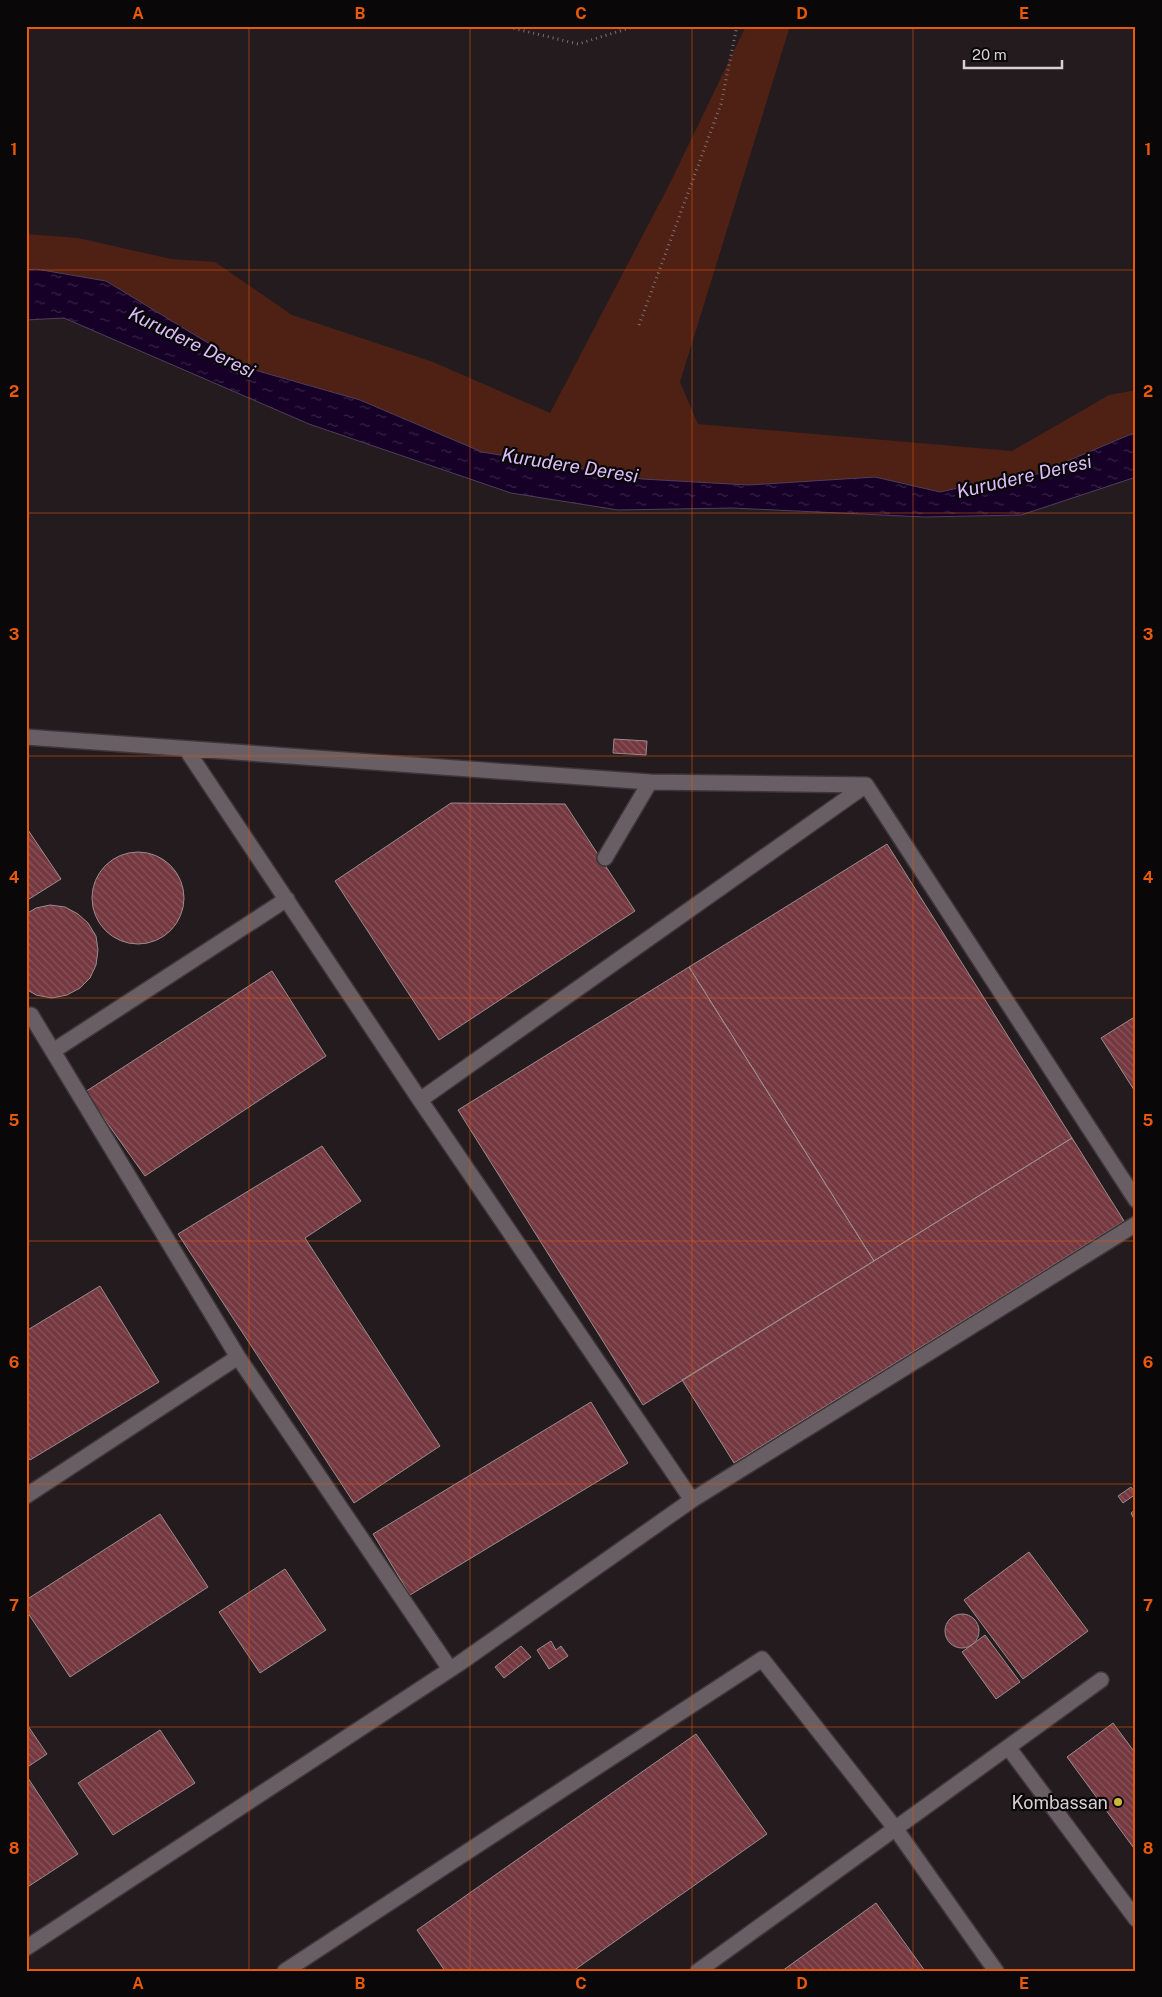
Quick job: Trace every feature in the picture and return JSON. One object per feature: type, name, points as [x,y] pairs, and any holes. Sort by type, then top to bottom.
[{"type":"lane","points":[[26,737],[650,782],[866,785]]},
{"type":"lane","points":[[186,749],[420,1100],[692,1500]]},
{"type":"lane","points":[[605,858],[650,782]]},
{"type":"lane","points":[[420,1100],[866,785]]},
{"type":"lane","points":[[866,785],[1136,1200]]},
{"type":"lane","points":[[53,1051],[287,899]]},
{"type":"lane","points":[[31,1015],[238,1357],[450,1669]]},
{"type":"lane","points":[[26,1948],[450,1669],[692,1500],[1136,1224]]},
{"type":"lane","points":[[26,1496],[238,1357]]},
{"type":"lane","points":[[285,1971],[762,1659],[895,1828],[996,1971]]},
{"type":"lane","points":[[698,1971],[1101,1680]]},
{"type":"lane","points":[[1008,1747],[1136,1919]]},
{"type":"path","points":[[504,26],[578,44],[636,26]]},
{"type":"path","points":[[639,325],[721,104],[737,26]]},
{"type":"shaded area","points":[[746,26],[790,26],[680,382],[698,424],[1012,451],[1109,395],[1136,390],[1136,432],[1025,479],[998,479],[940,492],[875,477],[749,485],[642,479],[482,452],[360,400],[251,369],[106,281],[26,270],[26,234],[78,238],[171,259],[215,262],[292,315],[433,362],[550,413],[670,183]]},
{"type":"water","name":"Kurudere Deresi","points":[[36,269],[106,281],[251,369],[360,400],[482,452],[642,479],[749,485],[875,477],[940,492],[998,479],[1025,479],[1136,432],[1136,477],[1021,515],[925,517],[732,508],[618,510],[511,493],[309,424],[64,318],[26,320],[26,270]]},
{"type":"building","points":[[614,739],[647,741],[646,755],[613,753]]},
{"type":"building","points":[[451,803],[565,804],[635,911],[439,1040],[335,881]]},
{"type":"building","points":[[26,827],[61,879],[26,901]]},
{"type":"building","points":[[887,844],[1072,1138],[874,1261],[689,967]]},
{"type":"building","points":[[138,852],[156,856],[170,866],[180,880],[184,898],[180,916],[170,930],[156,940],[138,944],[120,940],[106,930],[96,916],[92,898],[96,880],[106,866],[120,856]]},
{"type":"building","points":[[50,905],[65,907],[78,914],[88,923],[96,936],[98,950],[96,965],[90,978],[80,988],[67,995],[52,998],[36,995],[26,989],[26,914],[36,908]]},
{"type":"building","points":[[689,967],[874,1261],[643,1405],[458,1110]]},
{"type":"building","points":[[272,971],[326,1056],[145,1176],[85,1092]]},
{"type":"building","points":[[1136,1016],[1136,1093],[1101,1038]]},
{"type":"building","points":[[1072,1138],[1124,1221],[734,1463],[682,1380]]},
{"type":"building","points":[[322,1146],[361,1201],[305,1238],[440,1446],[354,1503],[178,1234]]},
{"type":"building","points":[[100,1286],[159,1382],[30,1460],[26,1453],[26,1331]]},
{"type":"building","points":[[591,1402],[628,1463],[410,1595],[373,1534]]},
{"type":"building","points":[[1131,1487],[1136,1494],[1123,1503],[1118,1496]]},
{"type":"building","points":[[1136,1509],[1136,1518],[1134,1519],[1131,1513]]},
{"type":"building","points":[[160,1514],[208,1587],[70,1677],[26,1610],[26,1600]]},
{"type":"building","points":[[1029,1552],[1088,1631],[1023,1679],[964,1600]]},
{"type":"building","points":[[285,1569],[326,1630],[260,1673],[219,1612]]},
{"type":"building","points":[[962,1614],[969,1615],[974,1619],[978,1624],[978,1638],[974,1643],[969,1647],[962,1648],[955,1647],[950,1643],[946,1638],[945,1631],[946,1624],[950,1619],[955,1615]]},
{"type":"building","points":[[985,1635],[1020,1682],[996,1699],[962,1652]]},
{"type":"building","points":[[551,1641],[556,1650],[561,1646],[568,1656],[549,1669],[537,1650]]},
{"type":"building","points":[[521,1646],[531,1657],[504,1678],[495,1667]]},
{"type":"building","points":[[26,1723],[47,1754],[26,1768]]},
{"type":"building","name":"Kombassan","points":[[1113,1723],[1136,1754],[1136,1851],[1067,1757]]},
{"type":"building","points":[[160,1730],[195,1783],[113,1835],[78,1783]]},
{"type":"building","points":[[696,1734],[767,1834],[573,1971],[445,1971],[417,1930]]},
{"type":"building","points":[[26,1775],[78,1854],[26,1888]]},
{"type":"building","points":[[876,1903],[925,1971],[782,1971]]},
{"type":"place","name":"Kombassan","points":[[1118,1802]]}]
